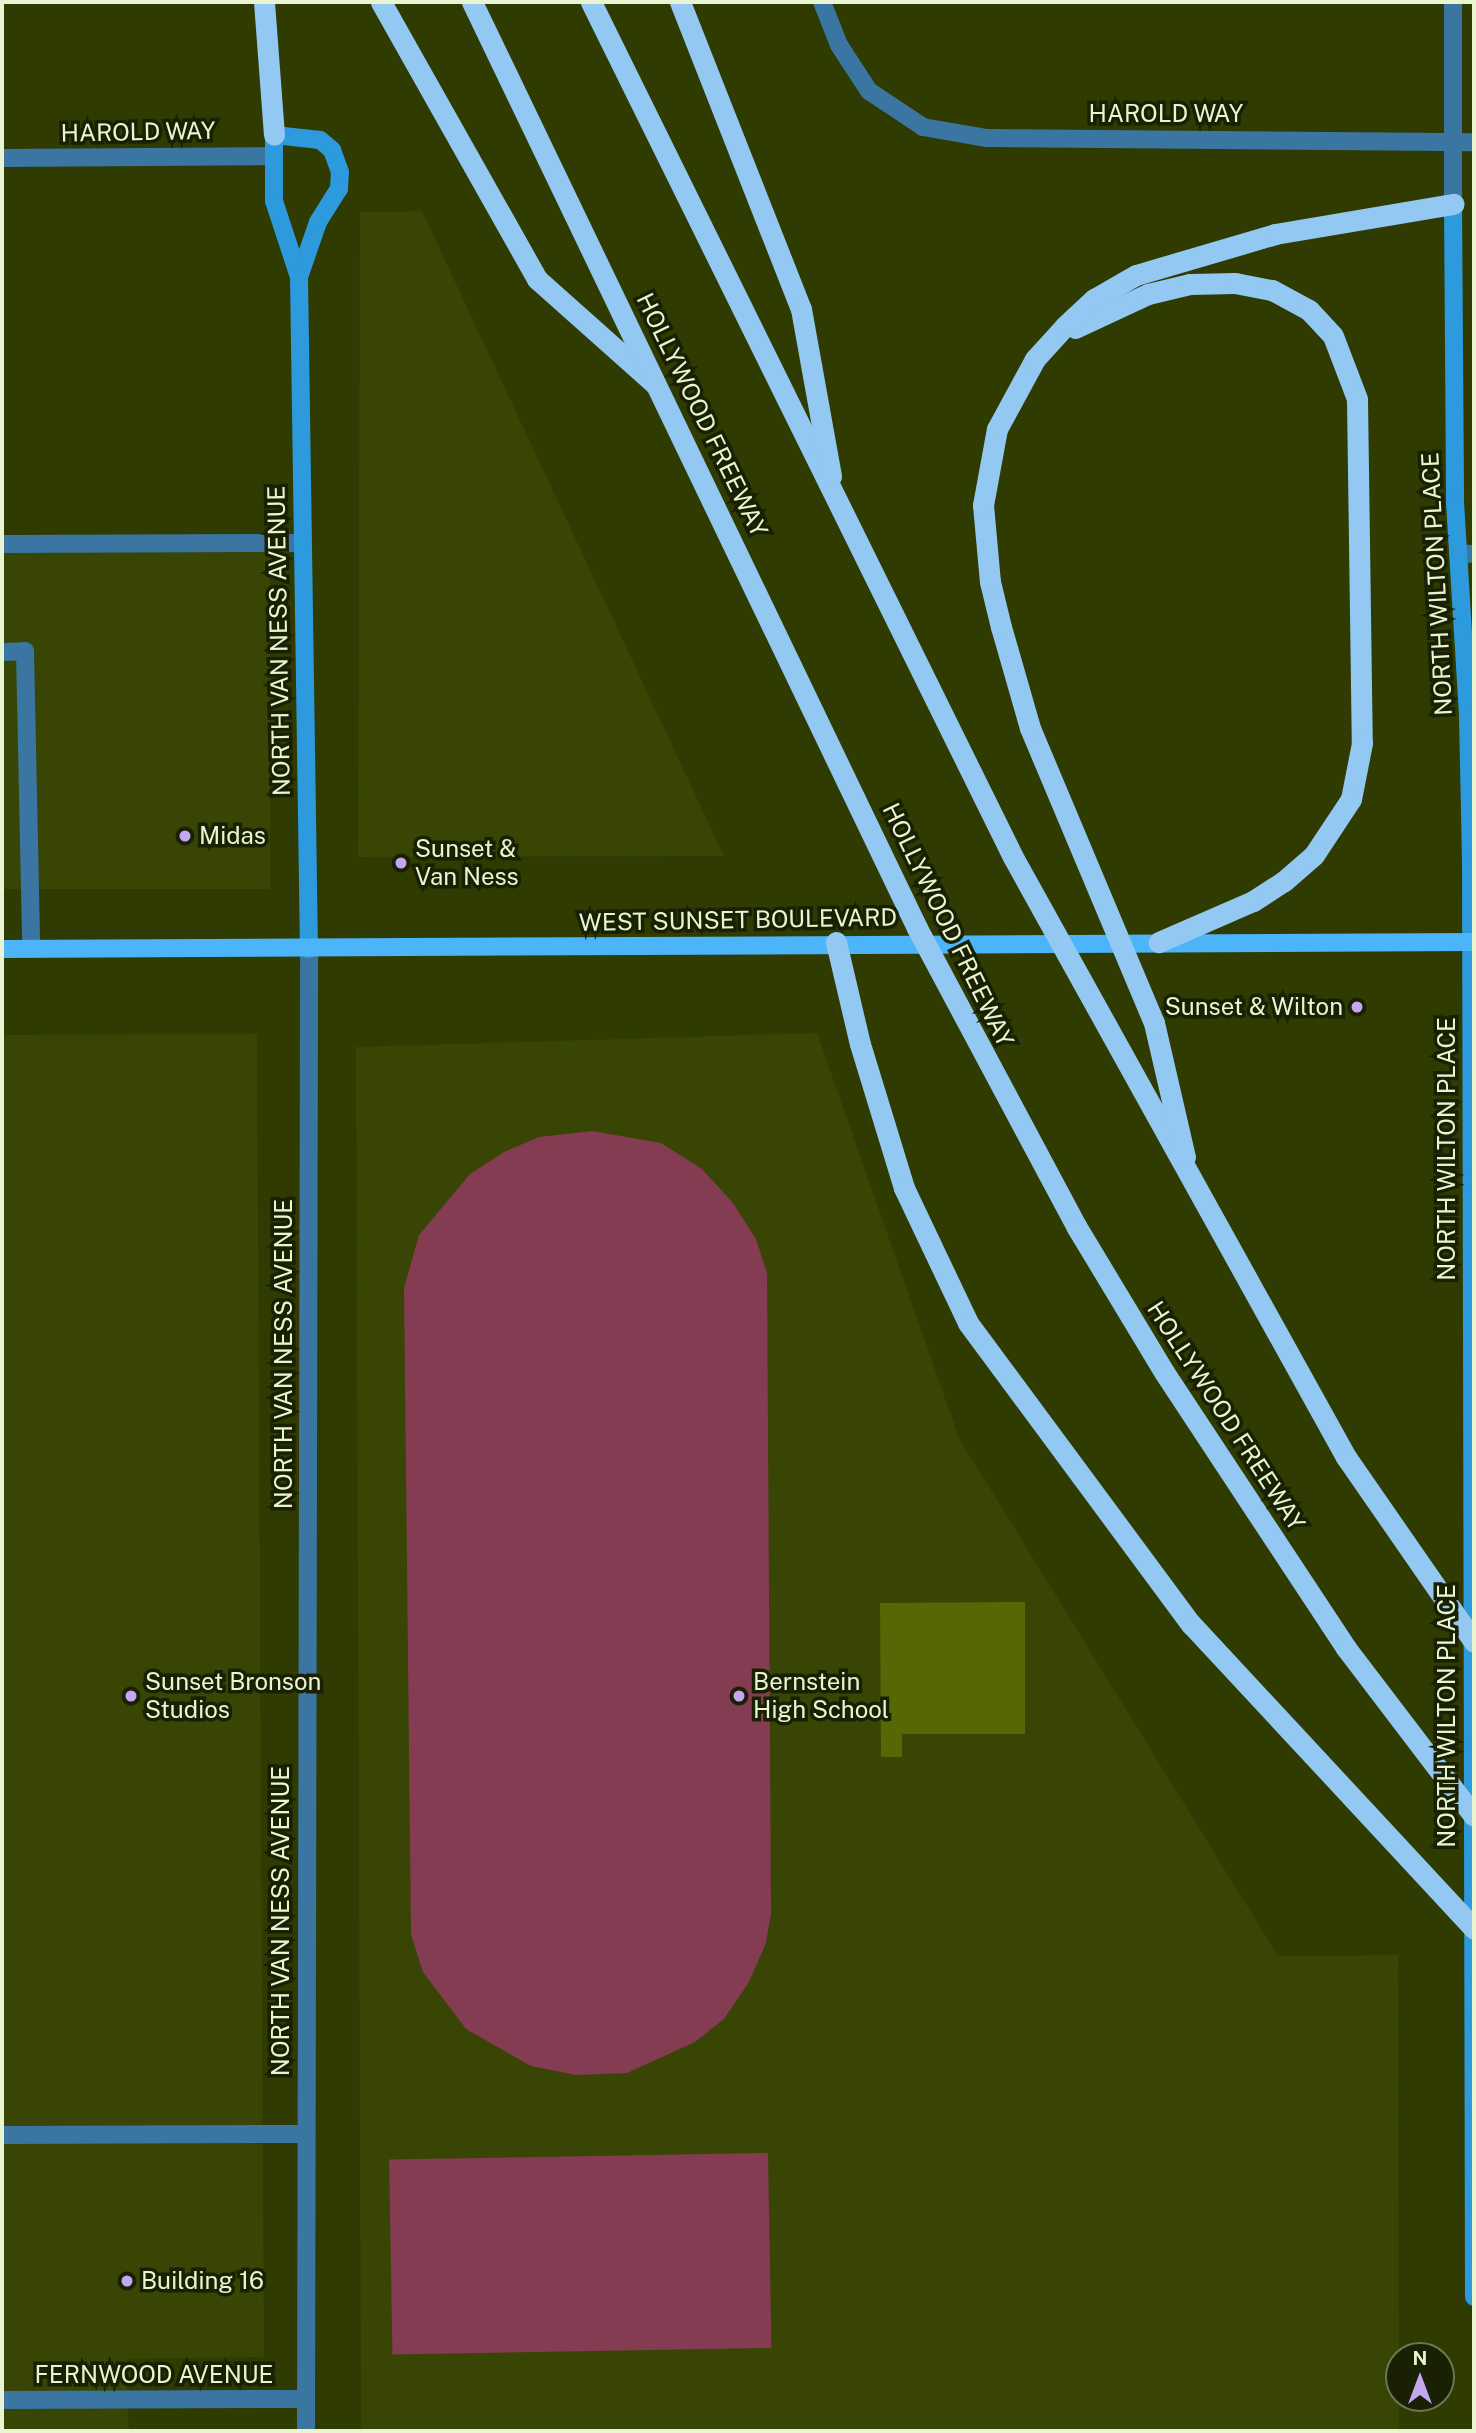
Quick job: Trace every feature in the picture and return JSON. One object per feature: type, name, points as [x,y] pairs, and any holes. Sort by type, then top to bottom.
[{"type":"highway","points":[[264,2],[274,145]]},
{"type":"highway","points":[[382,2],[537,279],[663,392]]},
{"type":"highway","name":"HOLLYWOOD FREEWAY","points":[[472,2],[663,392],[917,928],[1076,1226],[1164,1372],[1339,1637],[1474,1816]]},
{"type":"highway","points":[[591,2],[1013,857],[1191,1183],[1346,1457],[1474,1642]]},
{"type":"highway","points":[[680,2],[801,309],[836,502]]},
{"type":"highway","points":[[1191,1183],[1154,1023],[1030,728],[990,582],[983,505],[987,468],[1012,395],[1035,359],[1094,299],[1136,275],[1275,234],[1453,204]]},
{"type":"highway","points":[[1035,359],[1068,332],[1148,293],[1189,284],[1235,283],[1272,290],[1309,310],[1333,336],[1357,398],[1362,743],[1351,799],[1314,855],[1284,881],[1253,901],[1159,942]]},
{"type":"highway","points":[[836,942],[860,1044],[904,1188],[968,1323],[1191,1623],[1474,1929]]},
{"type":"main road","name":"NORTH VAN NESS AVENUE","points":[[299,277],[318,222],[339,189],[340,172],[332,150],[320,139],[274,145],[274,201],[299,277],[309,949]]},
{"type":"main road","name":"NORTH WILTON PLACE","points":[[1453,204],[1466,554],[1473,942],[1471,1415],[1474,2297]]},
{"type":"main road","name":"WEST SUNSET BOULEVARD","points":[[2,949],[309,949],[836,942],[1473,942]]},
{"type":"street","name":"HAROLD WAY","points":[[822,2],[839,45],[869,91],[923,127],[987,138],[1411,138],[1474,142]]},
{"type":"street","name":"NORTH WILTON PLACE","points":[[1453,2],[1453,204]]},
{"type":"street","name":"HAROLD WAY","points":[[2,158],[274,145]]},
{"type":"street","points":[[2,544],[303,543]]},
{"type":"street","points":[[2,652],[25,651],[30,949]]},
{"type":"street","name":"NORTH VAN NESS AVENUE","points":[[306,2431],[304,2134],[309,949]]},
{"type":"street","points":[[2,2135],[304,2134]]},
{"type":"street","name":"FERNWOOD AVENUE","points":[[2,2400],[306,2399]]},
{"type":"shaded area","points":[[422,211],[724,856],[358,857],[360,212]]},
{"type":"shaded area","points":[[2,551],[270,551],[270,889],[2,889]]},
{"type":"shaded area","name":"Bernstein High School","points":[[817,1033],[959,1438],[1278,1956],[1398,1955],[1399,2342],[1385,2342],[1385,2412],[1399,2412],[1399,2431],[361,2431],[356,1047]]},
{"type":"shaded area","name":"Sunset Bronson Studios","points":[[257,1034],[264,2357],[126,2359],[129,2431],[2,2431],[2,1035]]},
{"type":"shaded area","points":[[592,1131],[661,1143],[702,1169],[733,1203],[756,1239],[767,1273],[771,1913],[766,1943],[749,1982],[724,2019],[695,2042],[627,2073],[576,2075],[531,2066],[466,2029],[423,1972],[411,1935],[404,1288],[419,1235],[470,1174],[504,1152],[539,1137]]},
{"type":"shaded area","points":[[1025,1602],[1025,1734],[902,1734],[902,1757],[881,1757],[880,1603]]},
{"type":"shaded area","points":[[768,2153],[771,2348],[392,2355],[389,2160]]},
{"type":"place","name":"Midas","points":[[185,836]]},
{"type":"place","name":"Sunset & Van Ness","points":[[401,863]]},
{"type":"place","name":"Sunset & Wilton","points":[[1357,1007]]},
{"type":"place","name":"Sunset Bronson Studios","points":[[131,1696]]},
{"type":"place","name":"Bernstein High School","points":[[739,1696]]},
{"type":"place","name":"Building 16","points":[[127,2281]]}]
